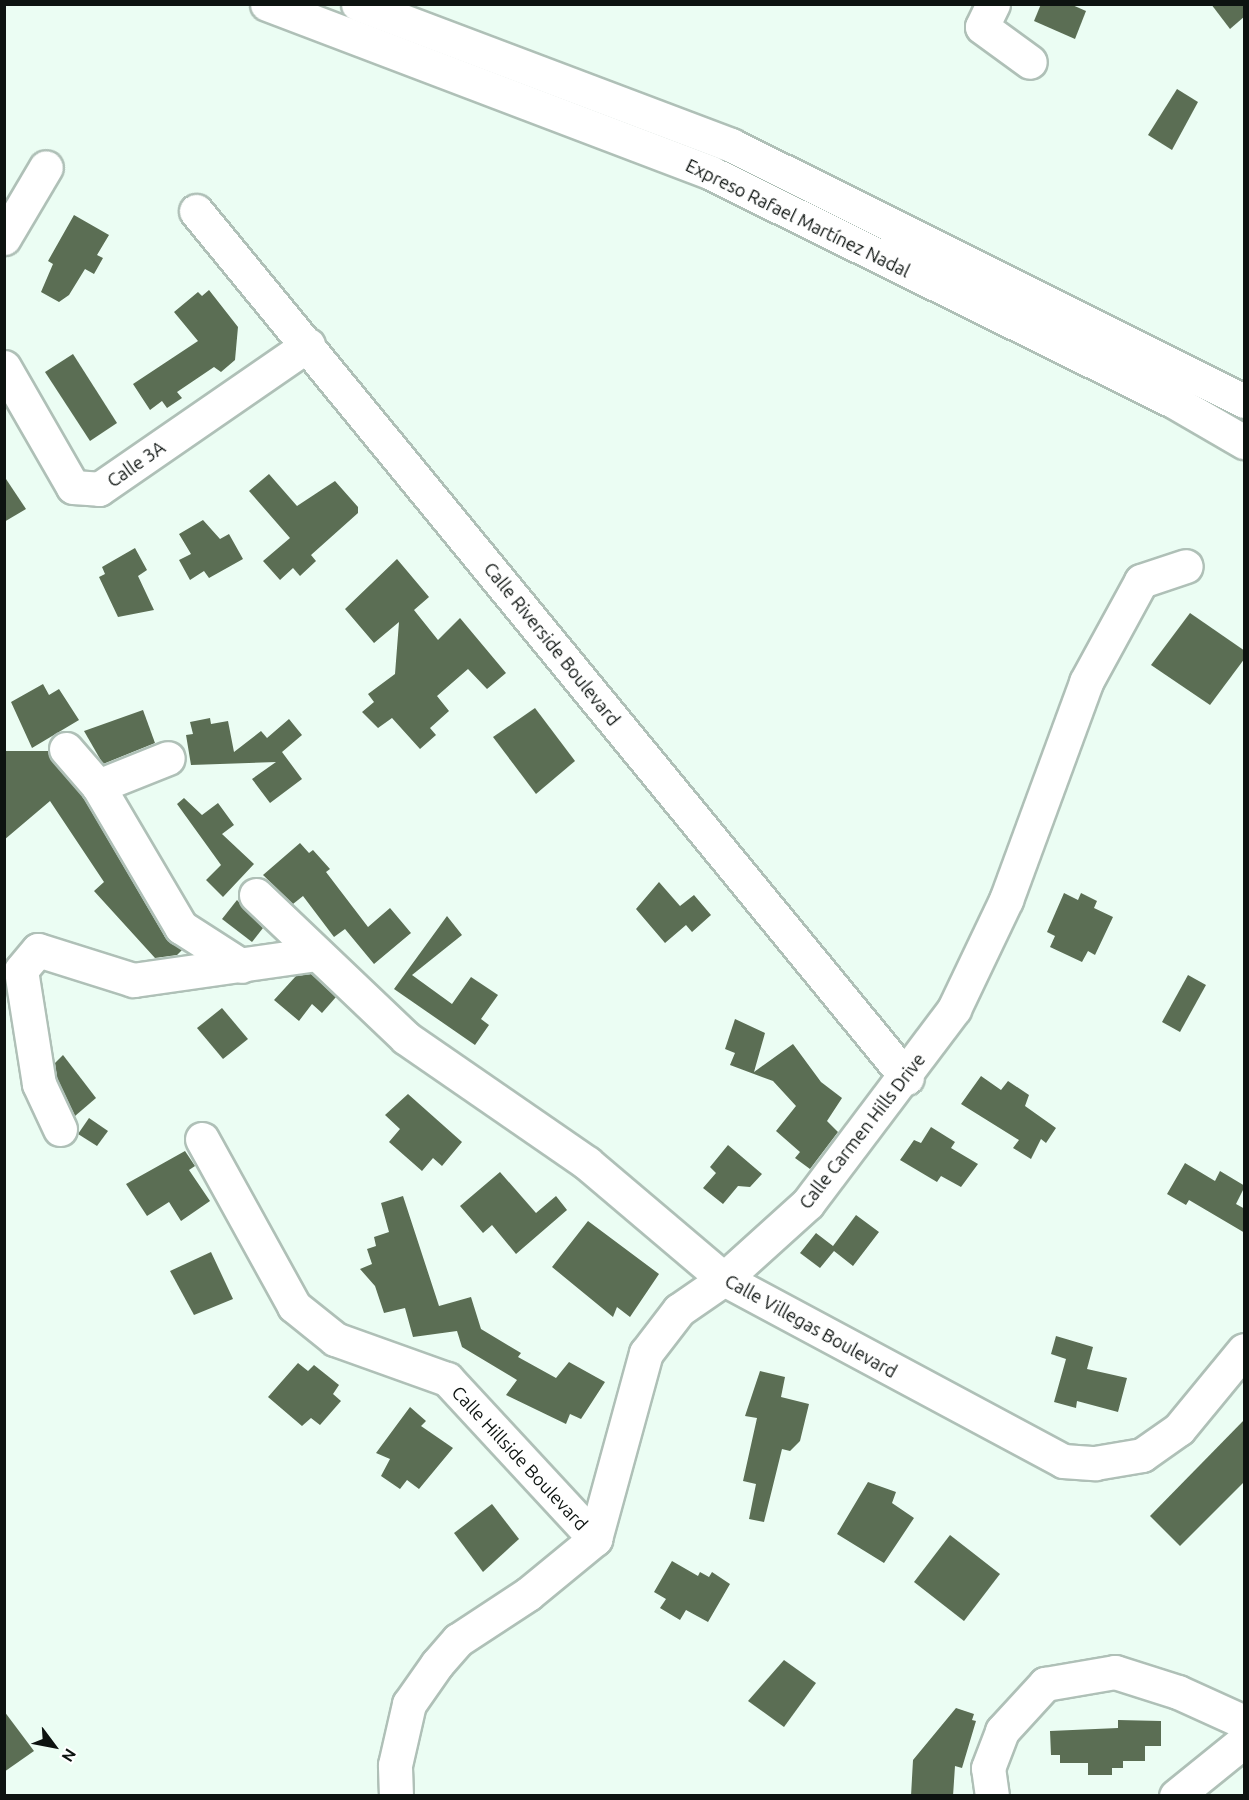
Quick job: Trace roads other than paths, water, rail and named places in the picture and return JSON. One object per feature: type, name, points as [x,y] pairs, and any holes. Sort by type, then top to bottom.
[{"type":"main road","name":"Expreso Rafael Martínez Nadal","points":[[267,4],[711,173],[1175,402],[1245,442]]},
{"type":"main road","name":"Expreso Rafael Martínez Nadal","points":[[358,4],[731,145],[1245,401]]},
{"type":"main road","points":[[993,4],[982,27],[1030,62]]},
{"type":"main road","points":[[4,238],[46,167]]},
{"type":"main road","name":"Calle Riverside Boulevard","points":[[196,211],[907,1078]]},
{"type":"main road","name":"Calle 3A","points":[[4,367],[73,488],[99,489],[308,345]]},
{"type":"main road","name":"Calle Carmen Hills Drive","points":[[595,1539],[646,1353],[679,1310],[724,1279],[808,1203],[907,1078],[954,1009],[1006,900],[1086,682],[1142,581],[1186,566]]},
{"type":"main road","points":[[66,748],[98,786],[181,927],[242,966]]},
{"type":"main road","points":[[98,786],[168,758]]},
{"type":"main road","name":"Calle Villegas Boulevard","points":[[256,895],[406,1038],[587,1163],[724,1279],[1063,1461],[1095,1463],[1142,1455],[1179,1430],[1245,1350]]},
{"type":"main road","points":[[60,1129],[39,1084],[16,1010],[21,969],[38,950],[133,980],[316,954]]},
{"type":"main road","name":"Calle Hillside Boulevard","points":[[202,1139],[294,1306],[335,1339],[447,1379],[595,1539]]},
{"type":"main road","points":[[396,1796],[395,1765],[409,1704],[437,1664],[458,1640],[528,1594],[595,1539]]},
{"type":"main road","points":[[992,1796],[988,1768],[1002,1731],[1045,1684],[1115,1672],[1178,1692],[1245,1722]]},
{"type":"main road","points":[[1176,1796],[1245,1741]]}]
